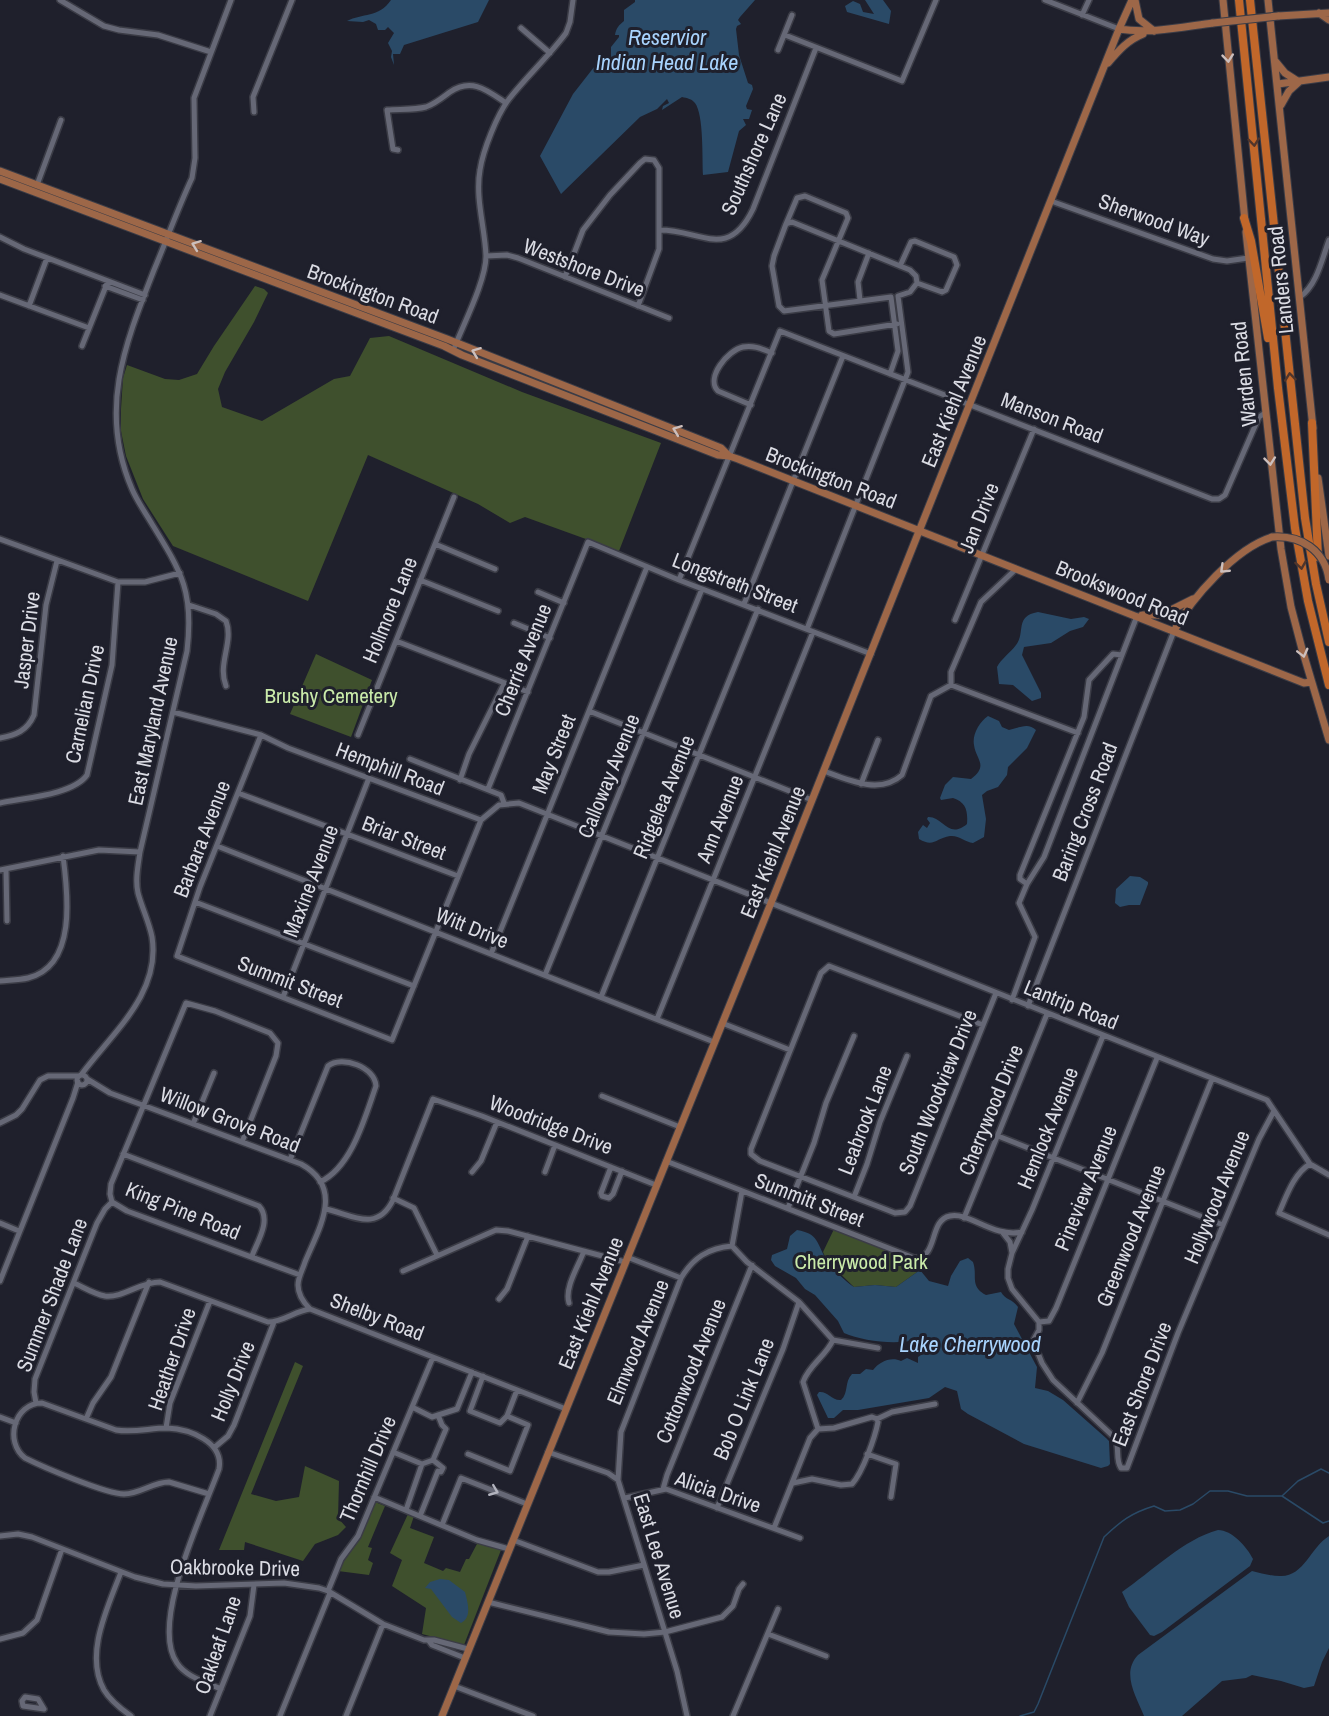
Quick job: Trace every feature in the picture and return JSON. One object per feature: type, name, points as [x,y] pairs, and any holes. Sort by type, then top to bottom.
[{"type":"highway","points":[[1239,0],[1278,388],[1302,572],[1329,685]]},
{"type":"highway","points":[[1250,0],[1301,488],[1316,584],[1329,642]]},
{"type":"highway","points":[[1244,218],[1251,241],[1278,388]]},
{"type":"highway","points":[[1312,423],[1319,568],[1316,584]]},
{"type":"main road","name":"East Kiehl Avenue","points":[[442,1716],[771,904],[1119,29],[1134,0]]},
{"type":"main road","points":[[1134,0],[1140,19],[1154,31]]},
{"type":"main road","name":"Warden Road","points":[[1222,0],[1275,513],[1284,570],[1311,682],[1329,740]]},
{"type":"main road","name":"Landers Road","points":[[1268,0],[1318,482],[1329,556]]},
{"type":"main road","points":[[1319,13],[1329,20]]},
{"type":"main road","points":[[1119,29],[1136,32],[1154,31],[1278,16],[1329,13]]},
{"type":"main road","points":[[1105,67],[1134,38],[1154,31]]},
{"type":"main road","points":[[1275,60],[1285,73],[1299,82]]},
{"type":"main road","points":[[1278,84],[1329,77]]},
{"type":"main road","points":[[1280,107],[1289,91],[1299,82]]},
{"type":"main road","name":"Brockington Road","points":[[0,171],[167,238]]},
{"type":"main road","name":"Brockington Road","points":[[0,179],[167,238],[696,438],[721,448],[729,456],[920,531]]},
{"type":"main road","name":"Brookswood Road","points":[[920,531],[1304,683],[1311,682]]},
{"type":"main road","points":[[1174,631],[1186,609],[1247,548],[1272,537],[1292,537],[1314,549],[1323,561],[1329,580]]},
{"type":"main road","points":[[1127,612],[1149,616],[1161,615],[1196,598]]},
{"type":"street","points":[[221,0],[231,1]]},
{"type":"street","points":[[254,112],[254,97],[292,0]]},
{"type":"street","points":[[454,347],[483,275],[486,256],[478,188],[480,170],[506,104],[566,33],[573,0]]},
{"type":"street","points":[[785,35],[900,82],[904,80],[936,0]]},
{"type":"street","points":[[1045,0],[1119,29]]},
{"type":"street","points":[[1082,15],[1089,0]]},
{"type":"street","points":[[64,1],[98,23],[112,29],[158,35],[211,52]]},
{"type":"street","name":"East Maryland Avenue","points":[[0,1281],[73,1098],[90,1065],[139,1002],[149,980],[153,954],[152,936],[138,894],[137,880],[140,852],[187,651],[189,605],[180,573],[132,489],[122,460],[116,428],[116,401],[119,369],[194,168],[194,98],[231,1]]},
{"type":"street","points":[[778,50],[792,15]]},
{"type":"street","points":[[521,27],[550,53]]},
{"type":"street","name":"Southshore Lane","points":[[660,230],[681,231],[704,239],[716,240],[725,238],[742,227],[753,209],[816,48]]},
{"type":"street","points":[[398,150],[393,148],[387,110],[425,107],[466,85],[477,85],[486,89],[506,104]]},
{"type":"street","points":[[37,185],[61,120]]},
{"type":"street","points":[[565,277],[583,230],[610,195],[645,159],[654,160],[659,168],[659,249],[638,306]]},
{"type":"street","points":[[786,224],[792,222],[838,241],[869,253],[910,270],[916,276],[917,283],[910,292],[898,296],[860,300],[825,305],[783,311],[778,306],[772,266],[774,256],[786,224],[797,198],[805,196],[846,213],[848,218],[838,241],[822,280],[825,305],[829,331],[834,334],[901,324]]},
{"type":"street","name":"Sherwood Way","points":[[1051,201],[1213,259],[1227,261],[1248,258]]},
{"type":"street","points":[[0,237],[107,284],[144,297]]},
{"type":"street","points":[[1300,297],[1313,281],[1329,240]]},
{"type":"street","points":[[900,266],[911,242],[915,241],[954,257],[957,265],[946,290],[942,292],[917,283]]},
{"type":"street","points":[[860,300],[858,282],[869,253]]},
{"type":"street","name":"Westshore Drive","points":[[486,256],[507,255],[669,318]]},
{"type":"street","points":[[29,306],[47,258]]},
{"type":"street","points":[[82,346],[107,284]]},
{"type":"street","points":[[0,295],[89,328]]},
{"type":"street","points":[[890,374],[901,345],[898,296]]},
{"type":"street","points":[[891,297],[894,325],[901,345]]},
{"type":"street","name":"Manson Road","points":[[772,353],[780,331],[1215,500],[1222,497],[1230,487],[1259,417],[1264,413]]},
{"type":"street","name":"Ann Avenue","points":[[657,1019],[754,778],[908,372],[901,345]]},
{"type":"street","points":[[679,580],[729,456],[751,405],[772,353],[754,347],[736,349],[725,358],[714,381],[718,391],[751,405]]},
{"type":"street","points":[[744,604],[843,356]]},
{"type":"street","points":[[897,357],[906,358]]},
{"type":"street","name":"Jan Drive","points":[[955,620],[1034,429]]},
{"type":"street","name":"Hollmore Lane","points":[[358,735],[454,497]]},
{"type":"street","points":[[0,539],[118,582],[146,582],[180,573]]},
{"type":"street","name":"Longstreth Street","points":[[588,542],[679,580],[871,654]]},
{"type":"street","name":"Cherrie Avenue","points":[[489,789],[588,542]]},
{"type":"street","points":[[435,544],[495,569]]},
{"type":"street","name":"Jasper Drive","points":[[0,738],[21,732],[29,725],[34,715],[46,604],[57,561]]},
{"type":"street","name":"May Street","points":[[491,954],[647,567]]},
{"type":"street","points":[[951,685],[951,672],[981,602],[1016,569]]},
{"type":"street","points":[[420,580],[498,611]]},
{"type":"street","name":"Carnelian Drive","points":[[0,803],[68,789],[80,783],[87,775],[112,665],[118,582]]},
{"type":"street","name":"Calloway Avenue","points":[[545,975],[702,589]]},
{"type":"street","points":[[538,592],[564,603]]},
{"type":"street","points":[[189,605],[216,614],[226,621],[228,634],[222,674],[226,686]]},
{"type":"street","name":"Ridgelea Avenue","points":[[601,997],[758,609]]},
{"type":"street","points":[[1012,1000],[1035,937],[1019,903],[1044,857],[1137,616]]},
{"type":"street","points":[[514,623],[550,638]]},
{"type":"street","name":"Baring Cross Road","points":[[1028,1006],[1174,631]]},
{"type":"street","points":[[396,642],[528,692]]},
{"type":"street","points":[[1028,884],[1020,879],[1020,875],[1084,717],[1089,680],[1113,654],[1122,655]]},
{"type":"street","points":[[460,780],[504,684]]},
{"type":"street","points":[[824,771],[867,785],[895,782],[902,775],[931,696],[951,685],[1078,733]]},
{"type":"street","points":[[589,711],[812,800]]},
{"type":"street","name":"Hemphill Road","points":[[173,712],[261,735],[288,748],[481,820]]},
{"type":"street","name":"Barbara Avenue","points":[[177,956],[195,902],[261,735]]},
{"type":"street","points":[[861,784],[878,740]]},
{"type":"street","points":[[195,902],[414,986],[481,820],[493,808],[504,803],[501,795],[489,789],[460,780],[410,759]]},
{"type":"street","name":"Maxine Avenue","points":[[283,997],[369,778]]},
{"type":"street","name":"Briar Street","points":[[238,793],[458,876]]},
{"type":"street","name":"Lantrip Road","points":[[504,803],[519,803],[1267,1100],[1310,1164],[1329,1175]]},
{"type":"street","name":"Witt Drive","points":[[217,846],[714,1042]]},
{"type":"street","points":[[7,921],[3,869],[99,850],[140,852]]},
{"type":"street","points":[[0,981],[28,978],[41,972],[53,962],[60,949],[65,935],[66,879],[63,856]]},
{"type":"street","name":"Summit Street","points":[[177,956],[392,1040],[414,986]]},
{"type":"street","points":[[854,1197],[756,1159],[750,1151],[824,970],[829,966],[983,1025]]},
{"type":"street","name":"South Woodview Drive","points":[[854,1197],[896,1213],[905,1212],[911,1203],[996,993]]},
{"type":"street","name":"King Pine Road","points":[[242,1142],[279,1045],[270,1033],[239,1020],[186,1003],[110,1188],[112,1202],[120,1208],[300,1275]]},
{"type":"street","name":"Cherrywood Drive","points":[[964,1218],[1047,1014]]},
{"type":"street","points":[[722,1023],[790,1050]]},
{"type":"street","points":[[788,1208],[814,1143],[829,1093],[854,1036]]},
{"type":"street","name":"Hemlock Avenue","points":[[1022,1232],[1103,1036]]},
{"type":"street","name":"Leabrook Lane","points":[[854,1197],[880,1122],[908,1056]]},
{"type":"street","name":"Pineview Avenue","points":[[1039,1322],[1046,1323],[1054,1313],[1157,1058]]},
{"type":"street","points":[[290,1160],[328,1065],[342,1060],[370,1071],[376,1078],[376,1086],[355,1141],[340,1167],[320,1182],[326,1195],[326,1209],[300,1275],[298,1289],[310,1310]]},
{"type":"street","points":[[193,1124],[214,1073]]},
{"type":"street","name":"Willow Grove Road","points":[[0,1123],[16,1115],[22,1109],[40,1080],[48,1076],[82,1080],[290,1160],[306,1167],[320,1182]]},
{"type":"street","name":"Greenwood Avenue","points":[[1077,1403],[1102,1353],[1212,1079]]},
{"type":"street","points":[[603,1096],[680,1127]]},
{"type":"street","name":"Woodridge Drive","points":[[393,1198],[433,1099],[656,1185]]},
{"type":"street","name":"Hollywood Avenue","points":[[1194,1298],[1259,1138],[1274,1111]]},
{"type":"street","points":[[472,1172],[481,1161],[496,1122]]},
{"type":"street","points":[[998,1136],[1223,1225]]},
{"type":"street","points":[[545,1172],[555,1145]]},
{"type":"street","points":[[123,1154],[259,1206],[265,1214],[265,1222],[252,1256]]},
{"type":"street","name":"Summitt Street","points":[[666,1161],[914,1258],[926,1255],[938,1227],[947,1216],[955,1215],[964,1218]]},
{"type":"street","points":[[1310,1164],[1304,1168],[1287,1192],[1279,1213],[1329,1235]]},
{"type":"street","points":[[611,1167],[601,1193],[605,1197],[609,1198],[613,1194],[622,1171]]},
{"type":"street","points":[[742,1191],[732,1246],[799,1302],[833,1340],[878,1348]]},
{"type":"street","points":[[326,1209],[367,1220],[383,1213],[393,1198],[414,1208],[437,1255]]},
{"type":"street","name":"Summer Shade Lane","points":[[36,1403],[35,1379],[101,1215],[112,1202]]},
{"type":"street","points":[[964,1218],[1003,1233],[1022,1232],[1012,1253],[1007,1275],[1012,1289],[1039,1322]]},
{"type":"street","points":[[0,1223],[19,1231]]},
{"type":"street","points":[[403,1271],[496,1230],[626,1259],[681,1278]]},
{"type":"street","points":[[1003,1233],[1010,1242],[1012,1253]]},
{"type":"street","points":[[499,1299],[507,1289],[528,1236]]},
{"type":"street","name":"Elmwood Avenue","points":[[618,1480],[619,1440],[623,1424],[681,1278],[687,1268],[703,1253],[732,1246]]},
{"type":"street","points":[[569,1303],[567,1297],[569,1289],[584,1251]]},
{"type":"street","name":"Cottonwood Avenue","points":[[663,1489],[752,1265]]},
{"type":"street","points":[[86,1419],[93,1403],[111,1377],[149,1282]]},
{"type":"street","points":[[74,1283],[106,1296],[149,1282],[160,1282],[263,1321],[274,1322]]},
{"type":"street","name":"East Shore Drive","points":[[1039,1322],[1039,1330],[1033,1341],[1042,1363],[1053,1380],[1115,1438],[1118,1446],[1119,1466],[1123,1469],[1127,1468],[1178,1333],[1194,1298]]},
{"type":"street","name":"Heather Drive","points":[[166,1428],[170,1403],[210,1301]]},
{"type":"street","name":"Bob O Link Lane","points":[[717,1508],[783,1349],[799,1302]]},
{"type":"street","name":"Shelby Road","points":[[274,1322],[304,1310],[310,1310],[566,1409]]},
{"type":"street","name":"Holly Drive","points":[[215,1447],[228,1436],[234,1425],[274,1322]]},
{"type":"street","points":[[818,1429],[803,1382],[807,1373],[830,1347],[833,1340]]},
{"type":"street","name":"Thornhill Drive","points":[[280,1716],[329,1592],[335,1571],[358,1536],[433,1357]]},
{"type":"street","points":[[412,1407],[432,1417],[457,1409],[472,1372]]},
{"type":"street","points":[[483,1376],[472,1402],[471,1411],[500,1423],[507,1416],[517,1390]]},
{"type":"street","points":[[209,1494],[169,1482],[162,1482],[130,1493],[109,1491],[26,1458],[18,1452],[14,1444],[13,1432],[16,1423],[22,1412],[36,1403],[49,1404],[107,1427],[129,1432],[166,1428],[202,1438],[215,1447],[219,1454],[220,1465],[209,1494],[187,1549],[176,1586],[169,1635],[173,1656],[183,1671],[221,1689]]},
{"type":"street","points":[[774,1528],[810,1438],[818,1429],[834,1428],[861,1419],[877,1419],[892,1412],[935,1404]]},
{"type":"street","points":[[393,1452],[422,1464],[433,1460],[446,1429],[438,1415]]},
{"type":"street","points":[[468,1454],[510,1471],[528,1425],[507,1416]]},
{"type":"street","points":[[0,1417],[16,1423]]},
{"type":"street","points":[[793,1483],[812,1479],[841,1485],[852,1484],[867,1454],[877,1419]]},
{"type":"street","name":"East Lee Avenue","points":[[548,1452],[608,1473],[618,1480],[683,1691],[687,1716]]},
{"type":"street","points":[[867,1454],[896,1464],[891,1497]]},
{"type":"street","points":[[420,1516],[438,1471],[441,1472],[442,1468],[433,1460]]},
{"type":"street","points":[[406,1510],[422,1464]]},
{"type":"street","points":[[442,1526],[461,1478],[527,1504]]},
{"type":"street","name":"Alicia Drive","points":[[625,1498],[663,1489],[800,1538]]},
{"type":"street","points":[[374,1497],[477,1540],[509,1549]]},
{"type":"street","name":"Oakbrooke Drive","points":[[0,1536],[18,1534],[32,1537],[149,1582],[176,1586],[302,1584],[329,1592],[383,1624],[429,1641],[432,1645],[465,1658]]},
{"type":"street","points":[[513,1540],[598,1572],[644,1565]]},
{"type":"street","points":[[0,1639],[23,1633],[37,1620],[62,1549]]},
{"type":"street","points":[[121,1572],[102,1627],[97,1662],[105,1690],[131,1716]]},
{"type":"street","points":[[488,1602],[609,1632],[633,1634],[665,1632],[723,1617],[733,1606],[743,1584]]},
{"type":"street","name":"Oakleaf Lane","points":[[210,1716],[250,1616],[254,1585]]},
{"type":"street","points":[[733,1716],[778,1609]]},
{"type":"street","points":[[346,1716],[383,1624]]},
{"type":"street","points":[[768,1634],[826,1656]]},
{"type":"street","name":"Oakbrooke Drive","points":[[429,1641],[434,1640],[468,1649]]},
{"type":"street","points":[[454,1686],[533,1716]]},
{"type":"street","points":[[44,1709],[47,1716]]},
{"type":"green space","points":[[255,286],[268,293],[218,389],[222,407],[262,421],[334,379],[350,376],[370,338],[389,336],[522,392],[661,443],[619,551],[525,517],[510,523],[478,504],[368,455],[308,601],[173,546],[143,499],[126,456],[121,431],[121,409],[123,378],[127,365],[165,379],[179,380],[197,374]]},
{"type":"green space","name":"Brushy Cemetery","points":[[316,654],[372,680],[351,737],[290,714]]},
{"type":"green space","name":"Cherrywood Park","points":[[835,1227],[917,1258],[920,1270],[896,1287],[875,1285],[854,1287],[827,1261],[823,1252]]},
{"type":"green space","points":[[295,1362],[303,1366],[251,1494],[276,1501],[299,1497],[305,1466],[339,1481],[338,1518],[346,1527],[338,1535],[315,1544],[303,1561],[245,1542],[244,1550],[219,1550]]},
{"type":"green space","points":[[375,1502],[385,1506],[368,1547],[372,1548],[368,1560],[373,1563],[369,1575],[338,1571],[360,1539]]},
{"type":"green space","points":[[408,1514],[414,1516],[410,1528],[434,1537],[424,1563],[443,1571],[446,1568],[460,1572],[478,1542],[501,1550],[464,1645],[422,1634],[426,1608],[392,1586],[402,1560],[390,1553]]},
{"type":"water","points":[[391,0],[489,0],[478,22],[404,45],[400,54],[393,54],[394,65],[388,43],[394,33],[388,27],[385,30],[378,30],[376,24],[369,20],[347,21],[381,10]]},
{"type":"water","name":"Reservior Indian Head Lake","points":[[635,0],[755,0],[738,20],[741,24],[736,29],[739,55],[748,83],[753,89],[746,106],[747,109],[752,110],[749,119],[743,119],[746,125],[739,131],[728,172],[703,175],[698,109],[695,103],[682,97],[662,110],[663,106],[669,103],[667,99],[657,109],[640,117],[561,194],[540,156],[573,94],[598,62],[605,64],[611,56],[611,47],[619,37],[615,35],[616,30],[624,21],[624,10]]},
{"type":"water","points":[[865,0],[883,0],[891,11],[889,24],[847,12],[845,6],[853,1],[860,4],[863,12],[874,14]]},
{"type":"water","points":[[1038,612],[1071,619],[1084,617],[1089,619],[1083,627],[1070,631],[1051,643],[1024,647],[1022,655],[1041,693],[1041,698],[1032,701],[1013,685],[999,684],[997,667],[1019,640],[1023,621],[1031,614]]},
{"type":"water","points":[[988,716],[999,721],[1002,727],[1009,730],[1027,726],[1036,730],[1027,748],[1008,767],[1007,775],[998,787],[982,795],[986,819],[984,837],[973,843],[953,836],[932,843],[924,842],[919,839],[918,832],[923,825],[927,828],[930,823],[928,817],[955,830],[967,824],[966,811],[961,802],[953,798],[941,800],[940,798],[945,785],[953,777],[971,779],[979,770],[980,762],[975,750],[974,737],[979,725]]},
{"type":"water","points":[[1130,876],[1140,877],[1148,884],[1140,905],[1120,907],[1115,903],[1116,889]]},
{"type":"water","name":"Lake Cherrywood","points":[[797,1230],[813,1236],[832,1267],[854,1287],[875,1285],[896,1287],[920,1270],[929,1281],[948,1286],[960,1261],[968,1258],[973,1262],[976,1284],[981,1292],[986,1295],[1001,1292],[1018,1307],[1014,1324],[1037,1367],[1035,1388],[1048,1391],[1063,1400],[1109,1441],[1110,1464],[1101,1468],[1024,1444],[961,1409],[957,1391],[945,1387],[929,1398],[858,1410],[843,1410],[834,1418],[828,1418],[817,1395],[819,1392],[841,1400],[852,1374],[860,1374],[866,1369],[873,1370],[882,1362],[889,1360],[901,1361],[907,1358],[918,1363],[918,1357],[924,1353],[921,1346],[914,1340],[879,1341],[844,1333],[838,1321],[815,1295],[805,1289],[796,1278],[775,1266],[771,1260],[772,1255],[787,1249],[790,1236]]},
{"type":"water","points":[[1218,1530],[1234,1536],[1247,1549],[1253,1559],[1250,1566],[1162,1632],[1154,1636],[1150,1635],[1129,1607],[1122,1592],[1180,1548],[1205,1534]]},
{"type":"water","points":[[1329,1536],[1329,1648],[1314,1686],[1304,1688],[1252,1675],[1222,1681],[1182,1716],[1144,1716],[1130,1677],[1133,1662],[1138,1655],[1252,1571],[1280,1576],[1295,1572]]},
{"type":"water","points":[[440,1579],[449,1580],[465,1592],[468,1614],[461,1623],[452,1617],[431,1589],[425,1588],[430,1582]]},
{"type":"waterway","points":[[1020,1716],[1034,1712],[1104,1537],[1121,1522],[1154,1506],[1165,1511],[1180,1510],[1193,1504],[1210,1491],[1228,1491],[1247,1496],[1282,1496],[1298,1481],[1321,1469],[1329,1473]]},
{"type":"waterway","points":[[1282,1496],[1323,1523],[1329,1521]]}]
